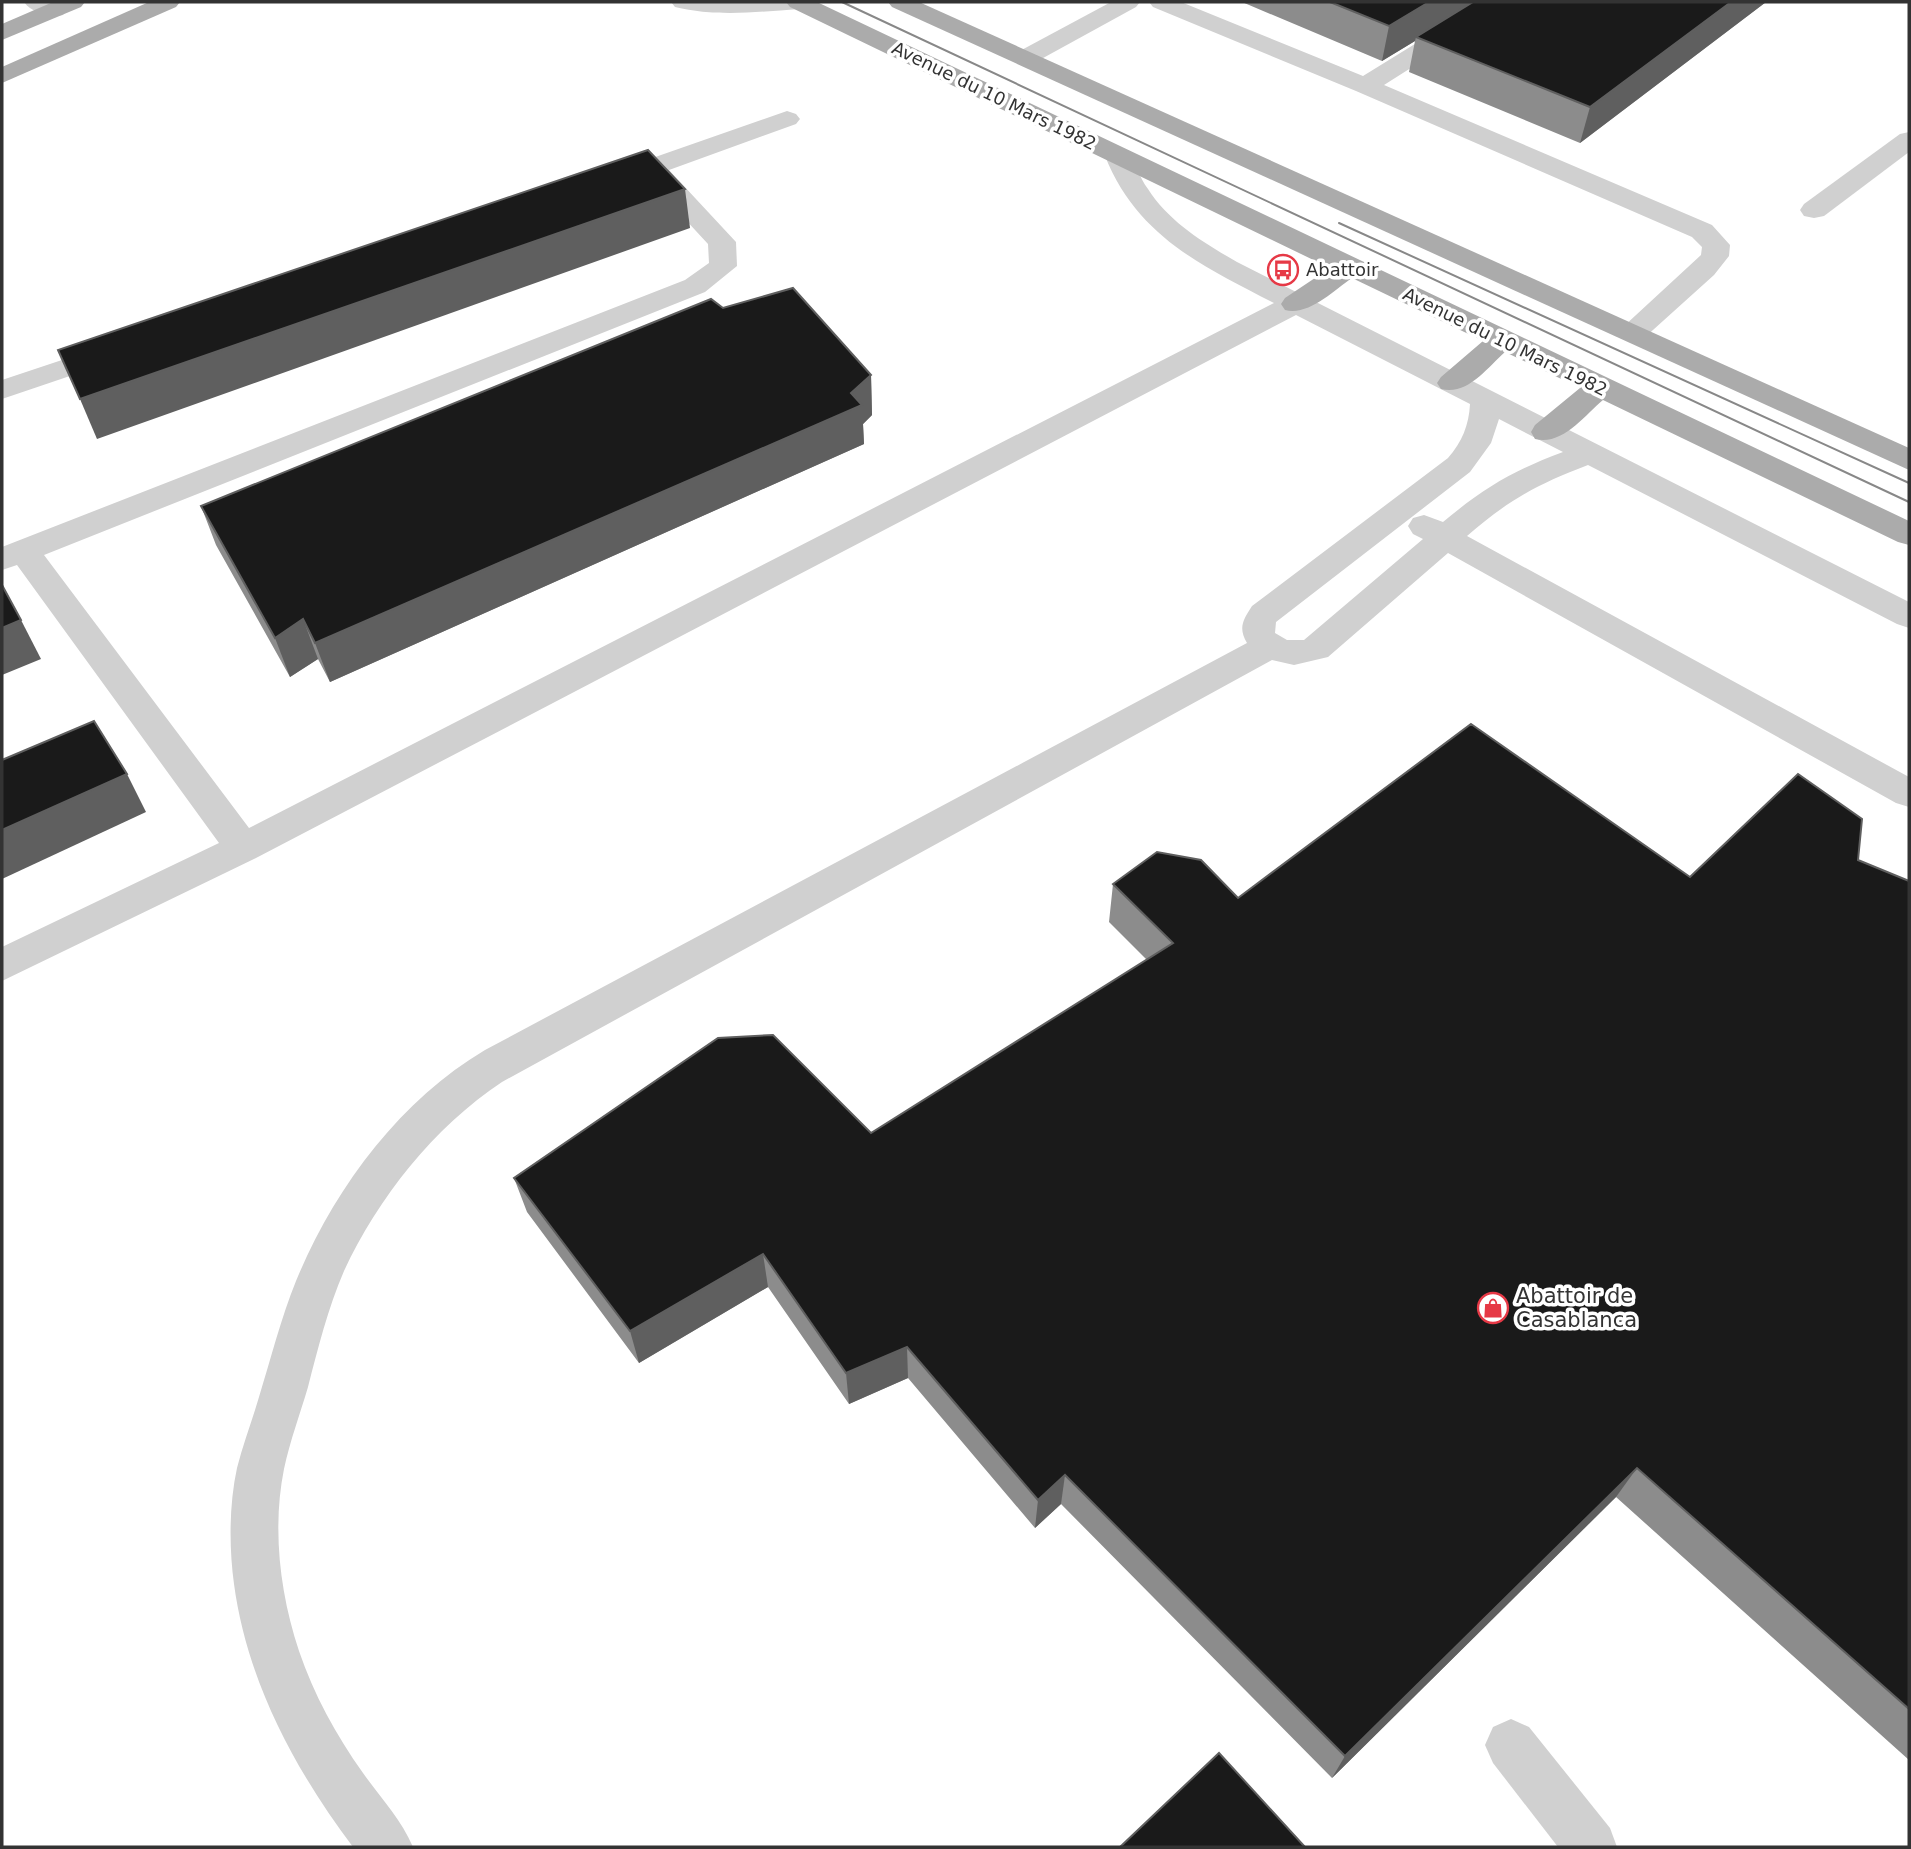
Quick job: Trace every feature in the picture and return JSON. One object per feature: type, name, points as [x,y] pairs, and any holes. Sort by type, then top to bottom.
[{"type":"main road","points":[[2,76],[168,2]]},
{"type":"main road","name":"Avenue du 10 Mars 1982","points":[[799,2],[1599,388],[1909,534]]},
{"type":"main road","points":[[900,2],[1909,460]]},
{"type":"main road","points":[[2,33],[54,4]]},
{"type":"main road","points":[[1296,303],[1350,267]]},
{"type":"main road","points":[[1452,383],[1502,341]]},
{"type":"main road","points":[[1546,432],[1599,388]]},
{"type":"street","points":[[683,2],[728,8],[799,2]]},
{"type":"street","points":[[1025,58],[1128,2]]},
{"type":"street","points":[[1161,2],[1365,86],[1702,231],[1716,245],[1715,256],[1633,333]]},
{"type":"street","points":[[1365,86],[1499,2]]},
{"type":"street","points":[[600,185],[787,119]]},
{"type":"street","points":[[1814,210],[1909,140]]},
{"type":"street","points":[[1118,156],[1128,180],[1143,203],[1178,237],[1227,268],[1909,616]]},
{"type":"street","points":[[243,848],[13,555],[695,286],[723,266],[722,242],[652,167]]},
{"type":"street","points":[[2,965],[243,848],[1296,303]]},
{"type":"street","points":[[2,390],[145,341]]},
{"type":"street","points":[[1485,400],[1482,427],[1470,453],[1398,512],[1264,614],[1258,621],[1261,639],[1270,646],[1293,655],[1316,649],[1508,487],[1558,463],[1589,453]]},
{"type":"street","points":[[1398,512],[1909,793]]},
{"type":"street","points":[[386,1847],[322,1762],[297,1714],[277,1664],[263,1612],[256,1548],[260,1476],[304,1322],[325,1265],[354,1212],[388,1164],[432,1116],[481,1075],[531,1044],[1270,646]]},
{"type":"street","points":[[1511,1745],[1591,1847]]},
{"type":"building","points":[[1330,2],[1429,2],[1389,26]]},
{"type":"building","points":[[1473,2],[1731,2],[1590,107],[1416,37]]},
{"type":"building","points":[[648,150],[685,189],[80,399],[58,350]]},
{"type":"building","points":[[793,288],[871,375],[851,393],[862,405],[315,643],[303,619],[275,638],[201,506],[711,299],[723,308]]},
{"type":"building","points":[[2,585],[21,620],[2,628]]},
{"type":"building","points":[[94,721],[127,774],[2,830],[2,760]]},
{"type":"building","points":[[1471,724],[1690,877],[1798,774],[1862,819],[1858,860],[1909,881],[1909,1709],[1637,1468],[1345,1756],[1065,1475],[1038,1500],[907,1347],[846,1373],[763,1254],[630,1331],[514,1178],[718,1038],[773,1035],[871,1133],[1173,943],[1113,884],[1157,852],[1201,860],[1238,898]]},
{"type":"building","points":[[1219,1753],[1305,1847],[1120,1847]]},
{"type":"tram line","points":[[842,2],[1909,502]]},
{"type":"tram line","points":[[1339,223],[1909,483]]},
{"type":"place","name":"Abattoir","points":[[1283,270]]},
{"type":"place","name":"Abattoir de Casablanca","points":[[1493,1308]]}]
